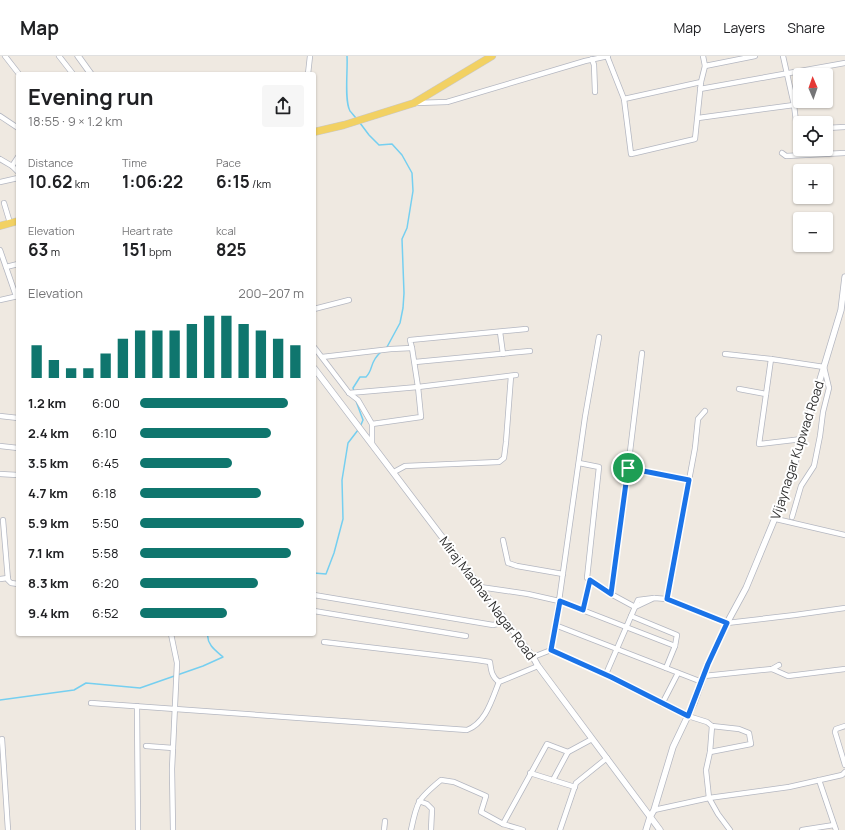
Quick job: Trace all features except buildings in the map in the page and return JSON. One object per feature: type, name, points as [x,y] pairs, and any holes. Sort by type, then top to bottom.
[{"type":"main road","points":[[316,132],[344,125],[414,103],[492,56]]},
{"type":"main road","points":[[0,226],[16,222]]},
{"type":"street","points":[[6,56],[18,72]]},
{"type":"street","points":[[59,56],[71,72]]},
{"type":"street","points":[[78,56],[90,72]]},
{"type":"street","points":[[308,72],[310,56]]},
{"type":"street","points":[[414,103],[447,102],[592,59],[608,56],[624,99],[631,154],[696,139],[700,90],[704,66],[703,56]]},
{"type":"street","points":[[704,66],[755,56]]},
{"type":"street","points":[[783,56],[793,101]]},
{"type":"street","points":[[592,59],[594,65],[595,92]]},
{"type":"street","points":[[700,90],[845,63]]},
{"type":"street","points":[[624,99],[701,82]]},
{"type":"street","points":[[698,118],[793,105]]},
{"type":"street","points":[[0,116],[16,127]]},
{"type":"street","points":[[833,128],[845,127]]},
{"type":"street","points":[[782,153],[786,156],[845,153]]},
{"type":"street","points":[[0,159],[16,170]]},
{"type":"street","points":[[12,166],[16,160]]},
{"type":"street","points":[[0,182],[16,178]]},
{"type":"street","points":[[4,203],[10,223]]},
{"type":"street","points":[[0,250],[16,293]]},
{"type":"street","points":[[6,267],[16,264]]},
{"type":"street","name":"Vijaynagar Kupwad Road","points":[[646,830],[654,810],[673,747],[688,716],[727,623],[746,588],[788,489],[841,310],[845,277]]},
{"type":"street","points":[[0,300],[16,296]]},
{"type":"street","points":[[316,308],[348,300]]},
{"type":"street","points":[[372,424],[421,417],[415,362],[410,340],[526,329]]},
{"type":"street","points":[[500,332],[503,354]]},
{"type":"street","points":[[551,650],[560,601],[579,463],[599,337]]},
{"type":"street","points":[[322,357],[391,348],[412,348]]},
{"type":"street","points":[[316,350],[349,392],[358,400],[372,424],[372,443]]},
{"type":"street","points":[[415,362],[530,352]]},
{"type":"street","points":[[611,594],[642,353]]},
{"type":"street","points":[[724,354],[824,367],[829,388],[823,412],[814,466],[801,486],[792,517]]},
{"type":"street","points":[[771,359],[759,444],[802,439]]},
{"type":"street","name":"Miraj Madhav Nagar Road","points":[[316,371],[533,657],[538,666],[660,830]]},
{"type":"street","points":[[349,392],[418,387],[513,376],[504,458],[499,462],[405,466],[394,472]]},
{"type":"street","points":[[739,389],[766,394]]},
{"type":"street","points":[[667,599],[696,448],[698,419],[705,411]]},
{"type":"street","points":[[0,416],[16,418]]},
{"type":"street","points":[[0,446],[16,448]]},
{"type":"street","points":[[579,463],[599,467],[587,578],[611,594],[635,607]]},
{"type":"street","points":[[628,468],[689,480]]},
{"type":"street","points":[[0,474],[16,475]]},
{"type":"street","points":[[776,519],[845,535]]},
{"type":"street","points":[[3,520],[8,578],[9,581],[16,583]]},
{"type":"street","points":[[503,540],[508,563],[563,574]]},
{"type":"street","points":[[0,579],[8,578]]},
{"type":"street","points":[[583,610],[590,580]]},
{"type":"street","points":[[480,587],[528,594],[560,601],[675,646]]},
{"type":"street","points":[[316,596],[493,625],[506,622]]},
{"type":"street","points":[[606,674],[638,600],[654,598],[667,599],[727,623],[845,608]]},
{"type":"street","points":[[316,611],[466,636]]},
{"type":"street","points":[[631,616],[677,635],[675,646],[666,668]]},
{"type":"street","points":[[555,625],[678,673],[703,679],[772,669],[779,665]]},
{"type":"street","points":[[171,636],[177,663],[173,748],[173,830]]},
{"type":"street","points":[[324,642],[490,662],[494,678],[499,682]]},
{"type":"street","points":[[533,657],[551,650],[606,674],[688,716],[707,722],[712,726],[746,731],[749,733],[751,744],[710,752]]},
{"type":"street","points":[[91,703],[467,730],[471,729],[488,711],[499,682],[538,666]]},
{"type":"street","points":[[772,669],[788,676],[845,669]]},
{"type":"street","points":[[662,704],[678,673]]},
{"type":"street","points":[[137,706],[138,830]]},
{"type":"street","points":[[712,726],[710,752],[706,770],[709,798],[718,814],[730,830]]},
{"type":"street","points":[[845,726],[836,730],[835,732],[845,765]]},
{"type":"street","points":[[2,739],[1,759],[8,830]]},
{"type":"street","points":[[553,780],[568,752],[592,739]]},
{"type":"street","points":[[503,824],[547,744],[568,752]]},
{"type":"street","points":[[146,746],[173,748]]},
{"type":"street","points":[[560,830],[576,783],[607,758]]},
{"type":"street","points":[[654,810],[709,798],[789,787],[845,772]]},
{"type":"street","points":[[530,773],[575,787]]},
{"type":"street","points":[[411,830],[415,810],[419,801],[441,780],[454,782],[486,796],[481,812],[503,824],[523,830]]},
{"type":"street","points":[[819,780],[836,830]]},
{"type":"street","points":[[419,801],[427,804],[432,809],[431,830]]},
{"type":"street","points":[[0,809],[7,808]]},
{"type":"street","points":[[384,830],[386,821]]},
{"type":"street","points":[[802,830],[834,825]]},
{"type":"waterway","points":[[347,56],[347,100],[350,111],[356,118]]},
{"type":"waterway","points":[[360,123],[379,145],[392,144],[402,155],[412,173],[413,191],[407,228],[402,239],[404,293],[403,308],[400,323],[387,347]]},
{"type":"waterway","points":[[354,391],[353,388],[360,377],[366,377],[373,362],[381,352]]},
{"type":"waterway","points":[[356,401],[363,420],[360,427]]},
{"type":"waterway","points":[[316,573],[326,574],[334,553],[343,519],[342,480],[348,443],[358,430]]},
{"type":"waterway","points":[[0,700],[74,690],[86,683],[140,688],[203,666],[223,657],[210,644],[208,636]]},
{"type":"route","points":[[628,468],[689,480],[667,599],[727,623],[708,664],[688,716],[611,677],[551,650],[560,601],[583,610],[590,580],[611,594],[628,468]]}]
